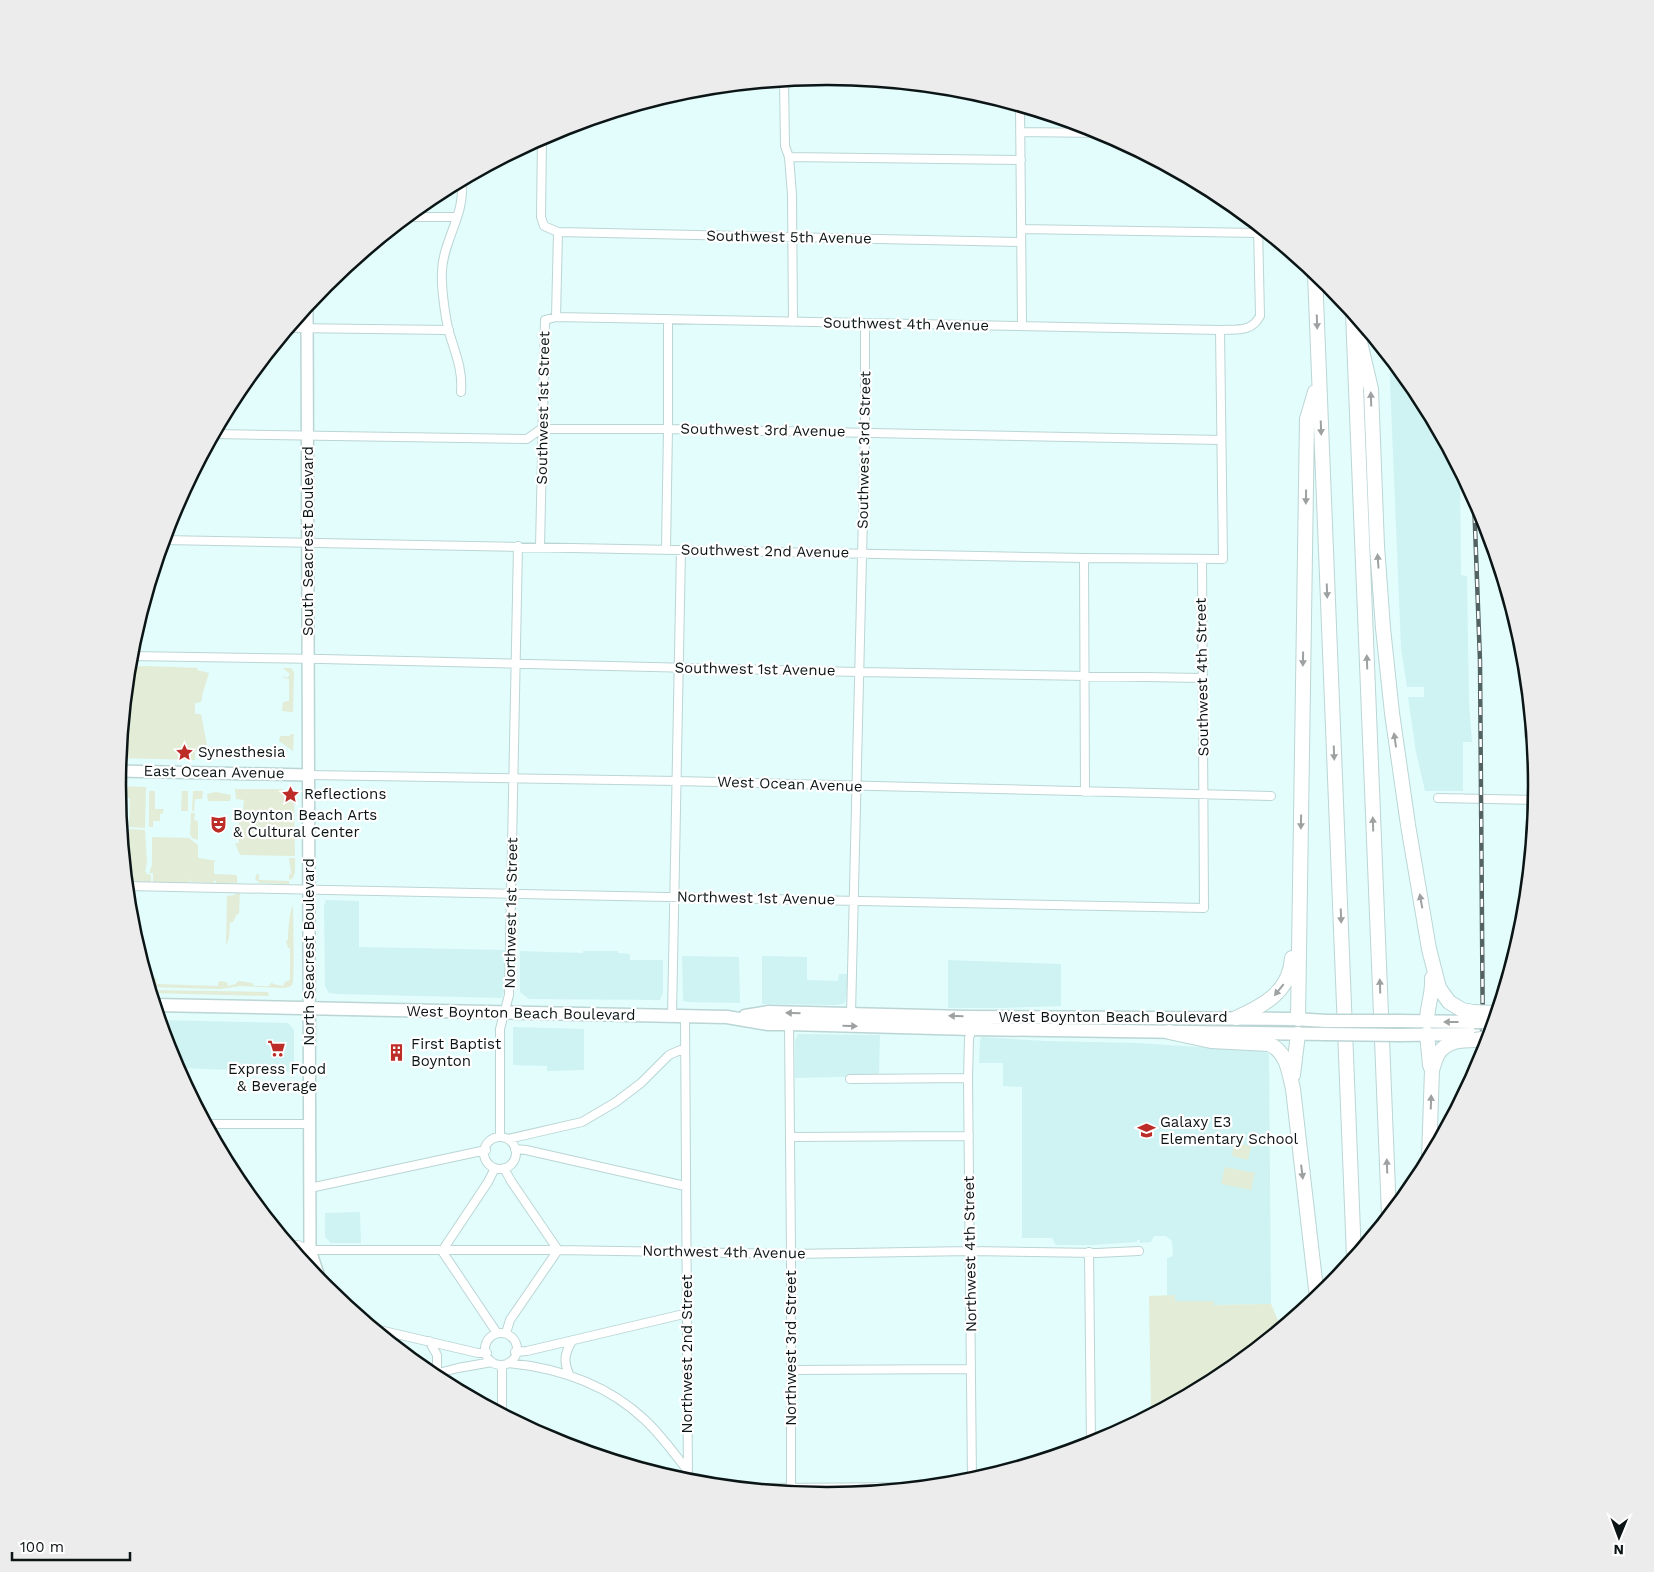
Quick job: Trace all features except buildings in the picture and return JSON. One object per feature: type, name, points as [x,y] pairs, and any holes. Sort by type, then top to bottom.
[{"type":"highway","points":[[1315,283],[1354,1248]]},
{"type":"highway","points":[[1354,324],[1389,1205]]},
{"type":"highway","points":[[1357,328],[1371,389],[1379,573],[1392,713],[1406,816],[1429,949],[1436,982],[1441,993],[1479,1030],[1447,1045],[1440,1052],[1432,1070],[1430,1143]]},
{"type":"highway","points":[[1298,1019],[1307,419],[1319,380]]},
{"type":"highway","points":[[1236,1018],[1265,1004],[1276,995],[1285,983],[1292,965],[1299,910]]},
{"type":"highway","points":[[1429,949],[1433,992],[1427,1012],[1427,1028],[1432,1070]]},
{"type":"highway","points":[[1169,1032],[1211,1041],[1260,1042],[1273,1045],[1285,1059],[1293,1089]]},
{"type":"highway","points":[[1298,1034],[1293,1067],[1293,1089],[1316,1288]]},
{"type":"main road","name":"West Boynton Beach Boulevard","points":[[161,1005],[672,1016],[732,1018],[768,1024],[972,1029],[1400,1035],[1427,1028]]},
{"type":"main road","name":"West Boynton Beach Boulevard","points":[[732,1018],[769,1012],[1236,1018],[1399,1021],[1427,1028],[1479,1030]]},
{"type":"main road","points":[[972,1029],[983,1023],[1028,1024],[1057,1017]]},
{"type":"main road","points":[[1298,1019],[1298,1034]]},
{"type":"street","points":[[784,87],[785,146],[789,157],[792,195],[793,322]]},
{"type":"street","points":[[1020,113],[1022,326]]},
{"type":"street","points":[[1020,132],[1081,133]]},
{"type":"street","points":[[542,146],[541,217],[544,226],[558,232]]},
{"type":"street","points":[[789,157],[1021,160]]},
{"type":"street","points":[[461,188],[462,197],[443,259],[442,272],[449,330],[461,370],[462,392]]},
{"type":"street","points":[[418,217],[456,218]]},
{"type":"street","points":[[1021,229],[1253,229]]},
{"type":"street","name":"Southwest 5th Avenue","points":[[558,232],[1021,242]]},
{"type":"street","name":"Southwest 1st Street","points":[[540,547],[541,429],[545,320],[556,317],[558,232]]},
{"type":"street","name":"Southwest 4th Avenue","points":[[556,317],[1246,329],[1255,325],[1260,316],[1258,233]]},
{"type":"street","name":"South Seacrest Boulevard","points":[[306,317],[309,774]]},
{"type":"street","points":[[666,549],[668,320]]},
{"type":"street","name":"Southwest 3rd Street","points":[[856,786],[865,432],[865,323]]},
{"type":"street","points":[[297,328],[449,330]]},
{"type":"street","points":[[1220,330],[1221,440]]},
{"type":"street","name":"Southwest 3rd Avenue","points":[[221,434],[527,439],[541,429],[668,429],[1221,440]]},
{"type":"street","name":"Southwest 2nd Avenue","points":[[171,540],[1223,559],[1221,440]]},
{"type":"street","points":[[514,778],[518,546]]},
{"type":"street","points":[[672,1016],[681,550]]},
{"type":"street","points":[[1084,558],[1085,792]]},
{"type":"street","name":"Southwest 4th Street","points":[[1202,560],[1203,794]]},
{"type":"street","name":"Southwest 1st Avenue","points":[[138,656],[1202,678]]},
{"type":"street","name":"East Ocean Avenue","points":[[127,771],[309,774]]},
{"type":"street","name":"West Ocean Avenue","points":[[309,774],[1271,796]]},
{"type":"street","name":"North Seacrest Boulevard","points":[[308,1257],[310,1250],[309,774]]},
{"type":"street","name":"Northwest 1st Street","points":[[500,1136],[500,1029],[509,995],[514,778]]},
{"type":"street","points":[[851,1014],[856,786]]},
{"type":"street","name":"Northwest 1st Avenue","points":[[133,886],[1204,908],[1203,794]]},
{"type":"street","points":[[1438,798],[1527,800]]},
{"type":"street","name":"Northwest 2nd Street","points":[[685,1017],[685,1186],[688,1312],[687,1473]]},
{"type":"street","name":"Northwest 3rd Street","points":[[789,1024],[791,1485]]},
{"type":"street","name":"Northwest 4th Street","points":[[972,1029],[969,1040],[968,1078],[972,1472]]},
{"type":"street","points":[[508,1139],[515,1149],[513,1162],[504,1168],[495,1168],[488,1161],[486,1150],[492,1138],[500,1136],[508,1139],[582,1122],[616,1102],[641,1083],[670,1055],[685,1048]]},
{"type":"street","points":[[850,1079],[968,1078]]},
{"type":"street","points":[[213,1124],[310,1124]]},
{"type":"street","points":[[790,1138],[969,1136]]},
{"type":"street","points":[[515,1149],[685,1186]]},
{"type":"street","points":[[310,1188],[486,1150]]},
{"type":"street","points":[[495,1168],[488,1182],[442,1251],[497,1333]]},
{"type":"street","points":[[504,1168],[558,1250],[510,1320],[506,1333]]},
{"type":"street","name":"Northwest 4th Avenue","points":[[298,1245],[310,1250],[558,1250],[791,1254],[1139,1251]]},
{"type":"street","name":"North Seacrest Boulevard","points":[[310,1250],[315,1264]]},
{"type":"street","points":[[1089,1252],[1090,1436]]},
{"type":"street","points":[[515,1352],[528,1351],[688,1312]]},
{"type":"street","points":[[388,1332],[478,1353],[487,1353]]},
{"type":"street","points":[[492,1362],[487,1353],[486,1346],[489,1340],[497,1333],[506,1333],[515,1342],[515,1352],[512,1360],[505,1364]]},
{"type":"street","points":[[568,1374],[565,1358],[572,1340]]},
{"type":"street","points":[[428,1341],[437,1355],[435,1367]]},
{"type":"street","points":[[443,1372],[492,1362],[545,1368],[568,1374],[610,1393],[634,1410],[660,1436],[687,1470]]},
{"type":"street","points":[[502,1407],[505,1364]]},
{"type":"street","points":[[791,1370],[971,1368]]},
{"type":"shaded area","points":[[1389,368],[1434,436],[1460,485],[1461,575],[1467,576],[1469,702],[1472,742],[1463,742],[1463,791],[1425,791],[1416,752],[1408,697],[1424,697],[1424,687],[1407,687],[1401,648]]},
{"type":"shaded area","points":[[326,900],[359,901],[359,947],[508,950],[507,982],[502,998],[329,993],[325,986],[324,906]]},
{"type":"shaded area","points":[[520,951],[583,953],[583,951],[618,951],[618,953],[630,954],[630,960],[663,960],[663,992],[660,1000],[529,999],[520,992]]},
{"type":"shaded area","points":[[682,956],[739,957],[740,1003],[683,1001]]},
{"type":"shaded area","points":[[762,956],[807,957],[807,980],[838,981],[839,974],[849,974],[845,1003],[837,1005],[762,1004]]},
{"type":"shaded area","points":[[948,960],[1061,964],[1061,1006],[948,1008]]},
{"type":"shaded area","points":[[166,1020],[288,1023],[294,1030],[294,1072],[185,1068]]},
{"type":"shaded area","points":[[513,1027],[584,1029],[584,1070],[547,1071],[547,1066],[513,1065]]},
{"type":"shaded area","points":[[798,1034],[880,1035],[879,1076],[795,1078],[795,1040]]},
{"type":"shaded area","name":"Galaxy E3 Elementary School","points":[[982,1037],[1215,1048],[1259,1048],[1269,1054],[1271,1304],[1214,1305],[1214,1301],[1175,1301],[1175,1295],[1167,1295],[1167,1258],[1173,1256],[1172,1241],[1166,1236],[1154,1236],[1151,1242],[1140,1243],[1140,1240],[1137,1240],[1137,1242],[1094,1245],[1056,1245],[1052,1238],[1022,1238],[1022,1087],[1003,1086],[1003,1063],[979,1063],[980,1040]]},
{"type":"shaded area","points":[[360,1212],[361,1243],[331,1243],[325,1237],[325,1213]]},
{"type":"green space","points":[[136,667],[198,668],[197,670],[209,673],[201,702],[195,703],[195,714],[201,714],[207,745],[202,745],[202,751],[195,751],[195,760],[127,758]]},
{"type":"green space","points":[[283,668],[291,668],[294,672],[293,712],[282,711],[283,702],[289,701],[289,679],[284,678],[283,676],[287,678],[290,674]]},
{"type":"green space","points":[[294,734],[293,751],[279,741],[280,736]]},
{"type":"green space","points":[[126,786],[146,787],[145,828],[129,827],[130,798],[127,798]]},
{"type":"green space","points":[[235,789],[283,789],[285,799],[294,801],[295,856],[240,855],[235,843],[239,843],[239,812],[243,812],[244,800],[236,799]]},
{"type":"green space","points":[[149,791],[155,791],[155,809],[164,809],[162,814],[160,814],[160,821],[153,821],[153,827],[149,827]]},
{"type":"green space","points":[[182,791],[188,791],[188,811],[181,811]]},
{"type":"green space","points":[[193,791],[203,791],[202,799],[195,799],[194,811],[192,811]]},
{"type":"green space","points":[[216,792],[231,795],[230,801],[208,801],[207,794]]},
{"type":"green space","points":[[191,813],[195,813],[194,820],[198,821],[198,840],[192,838],[190,834]]},
{"type":"green space","points":[[129,829],[145,830],[147,863],[145,871],[151,875],[151,882],[143,882],[143,878],[142,882],[133,881]]},
{"type":"green space","points":[[152,837],[189,838],[198,845],[198,858],[217,861],[214,862],[214,874],[237,875],[237,883],[217,883],[215,880],[213,883],[191,882],[191,878],[190,882],[186,883],[153,882],[153,873],[149,873],[152,865]]},
{"type":"green space","points":[[289,858],[295,858],[295,872],[293,878],[289,880],[291,873]]},
{"type":"green space","points":[[257,874],[259,874],[259,880],[289,881],[289,884],[260,883],[255,879]]},
{"type":"green space","points":[[236,892],[240,892],[239,914],[237,914],[233,922],[229,923],[229,937],[226,946],[227,896],[235,895]]},
{"type":"green space","points":[[293,905],[292,985],[284,988],[240,986],[220,989],[156,987],[153,978],[156,978],[157,984],[218,986],[218,982],[222,981],[228,983],[227,986],[236,984],[239,981],[252,983],[254,986],[269,986],[272,982],[273,984],[283,986],[285,982],[290,980],[290,948],[288,948],[286,941],[288,940]]},
{"type":"green space","points":[[157,990],[268,992],[269,996],[158,993]]},
{"type":"green space","points":[[1234,1143],[1251,1146],[1248,1160],[1232,1156]]},
{"type":"green space","points":[[1225,1167],[1255,1173],[1251,1190],[1221,1184]]},
{"type":"green space","points":[[1175,1295],[1175,1301],[1214,1301],[1214,1305],[1271,1304],[1279,1322],[1216,1369],[1151,1408],[1149,1296]]},
{"type":"railway","points":[[1475,517],[1480,661],[1483,1033]]},
{"type":"place","name":"Synesthesia","points":[[184,752]]},
{"type":"place","name":"Reflections","points":[[290,794]]},
{"type":"place","name":"Boynton Beach Arts & Cultural Center","points":[[219,824]]},
{"type":"place","name":"Express Food & Beverage","points":[[277,1048]]},
{"type":"place","name":"First Baptist Boynton","points":[[397,1053]]},
{"type":"place","name":"Galaxy E3 Elementary School","points":[[1146,1131]]}]
